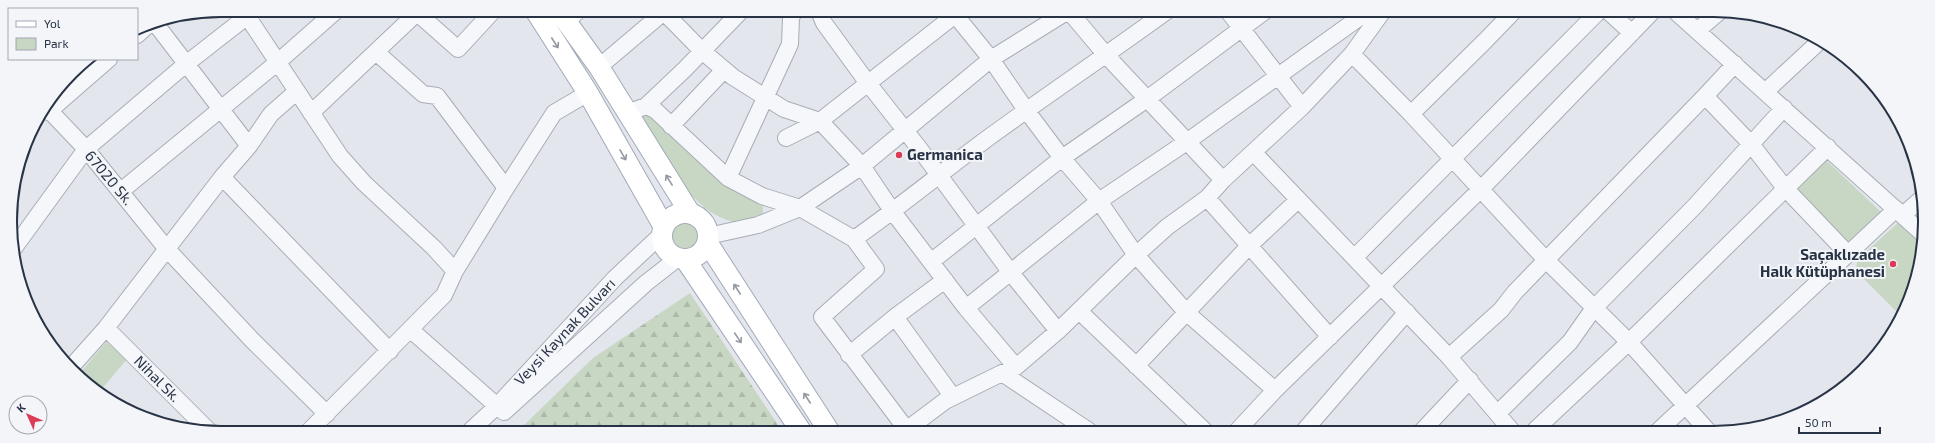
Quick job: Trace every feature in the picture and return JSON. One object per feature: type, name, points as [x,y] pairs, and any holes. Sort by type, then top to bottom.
[{"type":"main road","points":[[539,17],[588,93],[663,231]]},
{"type":"main road","points":[[570,17],[690,214]]},
{"type":"main road","points":[[798,426],[681,258],[666,250],[663,242],[663,231],[668,220],[675,215],[682,213],[698,216],[703,222],[708,239],[826,426]]},
{"type":"main road","points":[[681,258],[698,254],[708,239]]},
{"type":"street","points":[[18,242],[86,149],[242,17]]},
{"type":"street","points":[[251,17],[296,92],[352,172],[434,248],[455,272]]},
{"type":"street","points":[[121,191],[220,108],[278,62],[329,17]]},
{"type":"street","points":[[311,113],[411,17]]},
{"type":"street","points":[[423,17],[458,50],[488,17]]},
{"type":"street","points":[[599,67],[657,17]]},
{"type":"street","points":[[670,17],[702,51],[724,70],[784,109],[820,121],[862,166],[893,212],[932,261],[1009,370],[1081,426]]},
{"type":"street","points":[[627,113],[646,106],[735,17]]},
{"type":"street","points":[[728,178],[790,44],[791,17]]},
{"type":"street","points":[[822,17],[824,23],[867,82],[1011,273],[1058,331]]},
{"type":"street","points":[[786,138],[820,121],[950,17]]},
{"type":"street","points":[[960,17],[1026,110],[1062,158],[1099,202],[1136,255],[1187,313],[1275,390]]},
{"type":"street","points":[[708,239],[758,225],[800,208],[862,166],[991,59],[1059,17]]},
{"type":"street","points":[[1074,17],[1105,54],[1223,180]]},
{"type":"street","points":[[854,239],[893,212],[938,175],[1026,110],[1158,17]]},
{"type":"street","points":[[1233,17],[1302,107]]},
{"type":"street","points":[[932,261],[1062,158],[1147,98],[1257,17]]},
{"type":"street","points":[[966,308],[1099,202],[1279,77],[1328,39],[1363,17]]},
{"type":"street","points":[[911,426],[945,401],[1009,370],[1058,331],[1136,255],[1168,227],[1207,198],[1223,180],[1254,153],[1302,107],[1352,54],[1369,17]]},
{"type":"street","points":[[1411,114],[1508,17]]},
{"type":"street","points":[[1355,257],[1593,17]]},
{"type":"street","points":[[1614,17],[1632,33]]},
{"type":"street","points":[[1242,426],[1275,390],[1481,189],[1647,17]]},
{"type":"street","points":[[1682,17],[1766,91],[1918,229]]},
{"type":"street","points":[[1697,31],[1713,17]]},
{"type":"street","points":[[158,27],[249,146]]},
{"type":"street","points":[[1766,91],[1817,45]]},
{"type":"street","points":[[376,52],[423,94],[437,96],[506,188]]},
{"type":"street","points":[[1352,54],[1453,158],[1546,260],[1629,342],[1704,426]]},
{"type":"street","points":[[52,107],[108,60]]},
{"type":"street","points":[[1449,357],[1501,310],[1515,292],[1735,64]]},
{"type":"street","points":[[671,126],[724,70]]},
{"type":"street","points":[[74,363],[106,328],[166,248],[222,177],[249,146],[271,114],[296,92]]},
{"type":"street","points":[[314,426],[444,295],[455,272],[554,113],[588,93]]},
{"type":"street","points":[[1705,96],[1751,144],[1785,188],[1848,254]]},
{"type":"street","points":[[646,106],[655,110],[671,126],[694,144],[728,178],[762,196],[800,208],[854,239],[876,269],[822,317],[903,426]]},
{"type":"street","points":[[1498,413],[1570,342],[1594,308],[1694,207],[1784,108]]},
{"type":"street","name":"67020 Sk.","points":[[49,111],[86,149],[166,248],[252,340],[327,414]]},
{"type":"street","points":[[1539,426],[1629,342],[1828,147]]},
{"type":"street","points":[[1254,153],[1382,285],[1470,380],[1508,426]]},
{"type":"street","points":[[222,177],[390,351]]},
{"type":"street","points":[[1207,198],[1330,337]]},
{"type":"street","points":[[1136,366],[1250,245],[1298,200]]},
{"type":"street","points":[[1663,426],[1848,254],[1899,212],[1917,202]]},
{"type":"street","name":"Veysi Kaynak Bulvarı","points":[[475,426],[497,406],[615,278],[663,231]]},
{"type":"street","name":"Veysi Kaynak Bulvarı","points":[[489,426],[646,283],[681,258]]},
{"type":"street","points":[[850,355],[895,317],[944,280]]},
{"type":"street","points":[[1079,310],[1200,426]]},
{"type":"street","points":[[1308,426],[1407,312]]},
{"type":"street","points":[[895,317],[953,397]]},
{"type":"street","name":"Nihal Sk.","points":[[106,328],[203,425]]},
{"type":"street","points":[[411,330],[497,406]]},
{"type":"street","points":[[1427,426],[1470,380]]},
{"type":"green space","points":[[647,109],[763,206],[763,213],[743,222],[725,219],[709,211],[694,198],[667,165],[636,117]]},
{"type":"green space","points":[[1826,160],[1882,213],[1849,246],[1796,189]]},
{"type":"green space","points":[[1901,220],[1918,235],[1911,274],[1897,312],[1856,271],[1857,260]]},
{"type":"green space","points":[[685,222],[694,226],[698,235],[694,244],[685,248],[676,244],[672,235],[676,226]]},
{"type":"green space","points":[[690,293],[779,426],[523,426],[593,358]]},
{"type":"green space","points":[[106,342],[128,358],[103,388],[82,371]]},
{"type":"place","name":"Germanica","points":[[899,155]]},
{"type":"place","name":"Saçaklızade Halk Kütüphanesi","points":[[1893,264]]}]
